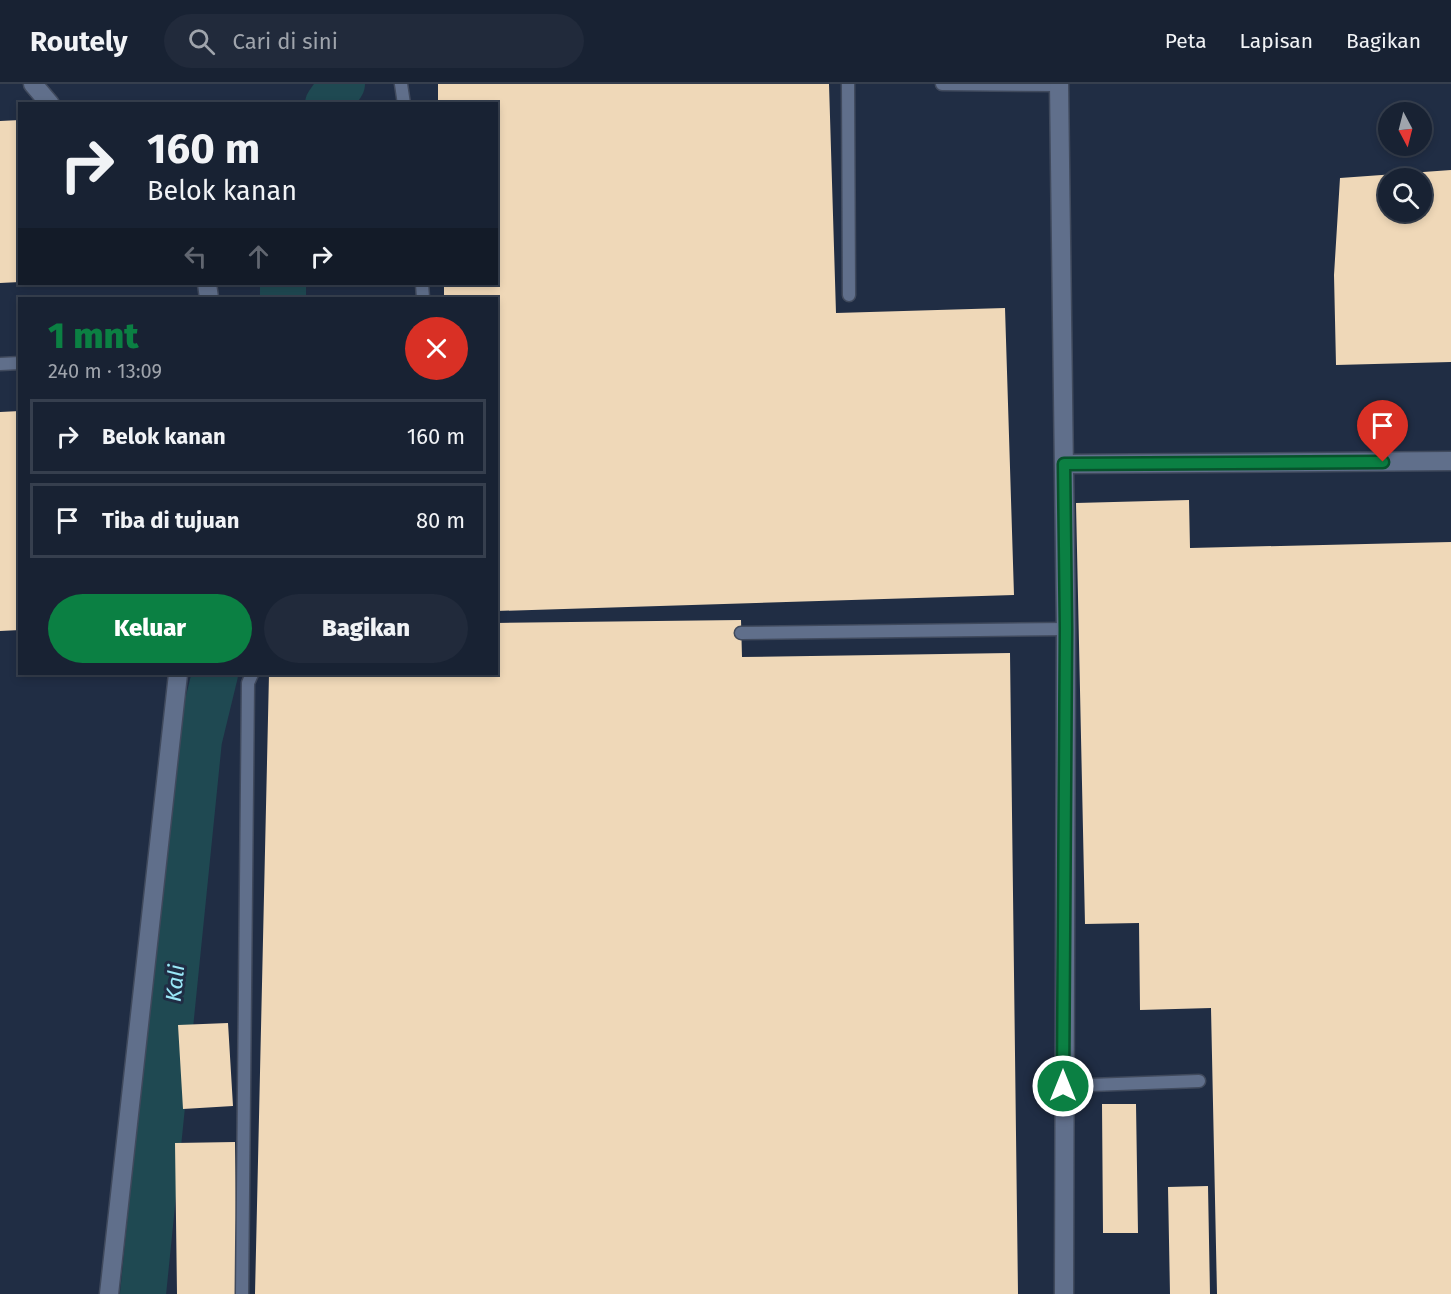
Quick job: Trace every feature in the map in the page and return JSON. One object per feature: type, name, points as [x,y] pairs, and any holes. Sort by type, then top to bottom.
[{"type":"street","points":[[33,84],[48,102]]},
{"type":"street","points":[[1059,84],[1066,629],[1064,1294]]},
{"type":"street","points":[[1064,464],[1451,461]]},
{"type":"street","points":[[110,1294],[178,675]]},
{"type":"lane","points":[[401,84],[404,102]]},
{"type":"lane","points":[[848,84],[849,295]]},
{"type":"lane","points":[[942,84],[1059,84]]},
{"type":"lane","points":[[0,364],[18,363]]},
{"type":"lane","points":[[741,633],[1066,629]]},
{"type":"lane","points":[[242,1294],[248,683],[252,675]]},
{"type":"lane","points":[[1063,1086],[1199,1081]]},
{"type":"building","points":[[438,84],[829,84],[836,313],[1005,308],[1014,595],[498,611],[498,297],[444,297],[444,285],[498,285],[498,102],[438,102]]},
{"type":"building","points":[[18,120],[18,282],[0,283],[0,121]]},
{"type":"building","points":[[1451,170],[1451,362],[1336,365],[1334,275],[1340,178],[1378,175],[1378,222],[1432,222],[1432,171]]},
{"type":"building","points":[[18,411],[18,630],[0,631],[0,412]]},
{"type":"building","points":[[1189,500],[1190,548],[1451,542],[1451,1294],[1217,1294],[1211,1008],[1140,1010],[1139,923],[1085,924],[1076,503]]},
{"type":"building","points":[[741,620],[742,657],[1010,653],[1018,1294],[255,1294],[269,675],[498,675],[498,623]]},
{"type":"building","points":[[228,1023],[233,1106],[183,1109],[178,1025]]},
{"type":"building","points":[[1102,1104],[1136,1104],[1138,1233],[1103,1233]]},
{"type":"building","points":[[235,1142],[237,1294],[177,1294],[175,1143]]},
{"type":"building","points":[[1208,1186],[1210,1294],[1170,1294],[1168,1187]]},
{"type":"waterway","name":"Kali","points":[[329,102],[342,84]]},
{"type":"waterway","name":"Kali","points":[[283,285],[283,297]]},
{"type":"waterway","name":"Kali","points":[[143,1294],[199,740],[215,675]]},
{"type":"route","points":[[1063,1086],[1066,629],[1064,464],[1383,462]]}]
